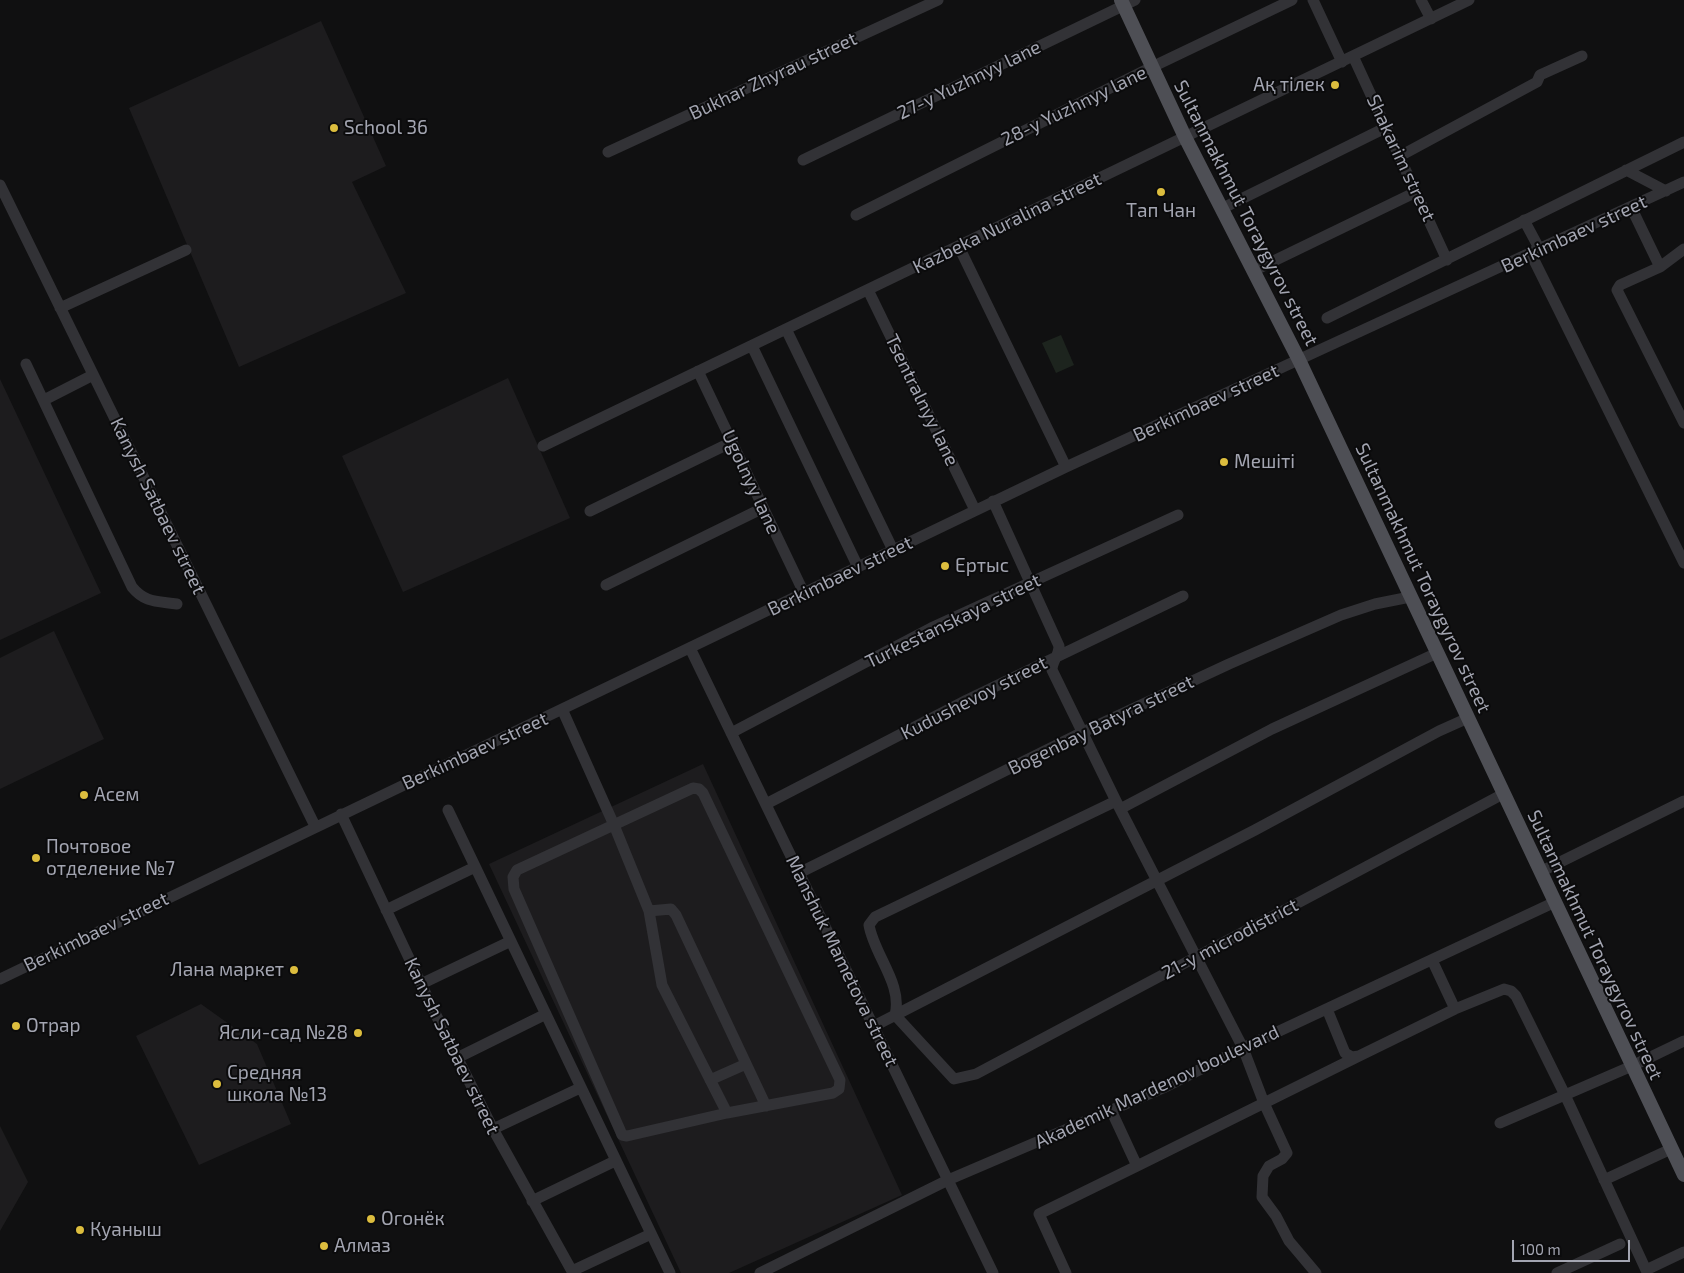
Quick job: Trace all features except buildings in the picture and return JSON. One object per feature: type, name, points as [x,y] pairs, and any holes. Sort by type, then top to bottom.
[{"type":"main road","name":"Sultanmakhmut Toraygyrov street","points":[[1126,2],[1152,67],[1185,137],[1299,360],[1632,1066],[1677,1156],[1684,1175]]},
{"type":"street","name":"Bukhar Zhyrau street","points":[[608,152],[938,0]]},
{"type":"street","name":"28-y Yuzhnyy lane","points":[[856,215],[1152,67],[1292,0]]},
{"type":"street","points":[[1313,0],[1342,62]]},
{"type":"street","points":[[1421,0],[1431,19]]},
{"type":"street","name":"Kazbeka Nuralina street","points":[[544,446],[1469,0]]},
{"type":"street","name":"27-y Yuzhnyy lane","points":[[803,160],[1126,2]]},
{"type":"street","name":"Shakarim street","points":[[1354,56],[1447,260]]},
{"type":"street","points":[[1400,156],[1537,82],[1540,75],[1582,56]]},
{"type":"street","points":[[1221,210],[1387,127]]},
{"type":"street","points":[[1327,318],[1684,142]]},
{"type":"street","points":[[1626,170],[1666,191]]},
{"type":"street","name":"Berkimbaev street","points":[[0,979],[993,501],[1684,182]]},
{"type":"street","name":"Kanysh Satbaev street","points":[[0,185],[316,826]]},
{"type":"street","points":[[1253,271],[1416,192]]},
{"type":"street","points":[[1631,207],[1660,267]]},
{"type":"street","points":[[1524,220],[1535,252],[1684,563]]},
{"type":"street","points":[[959,247],[1066,467]]},
{"type":"street","points":[[1684,249],[1660,267],[1620,285],[1617,290],[1684,422]]},
{"type":"street","points":[[60,308],[186,250]]},
{"type":"street","name":"Tsentralnyy lane","points":[[868,290],[975,510]]},
{"type":"street","points":[[786,329],[893,550]]},
{"type":"street","points":[[752,346],[858,567]]},
{"type":"street","points":[[26,364],[132,587],[139,596],[148,600],[177,604]]},
{"type":"street","name":"Ugolnyy lane","points":[[698,372],[804,593]]},
{"type":"street","points":[[44,400],[93,375]]},
{"type":"street","points":[[590,511],[732,442]]},
{"type":"street","points":[[993,501],[1059,646],[1058,656],[1053,662],[1052,670],[1156,881],[1243,1048],[1264,1103],[1287,1153],[1282,1159],[1270,1166],[1263,1176],[1262,1196],[1276,1216],[1289,1241],[1316,1273]]},
{"type":"street","points":[[606,585],[763,508]]},
{"type":"street","name":"Turkestanskaya street","points":[[731,733],[932,628],[1178,515]]},
{"type":"street","name":"Kudushevoy street","points":[[766,804],[967,700],[1183,596]]},
{"type":"street","name":"Bogenbay Batyra street","points":[[799,873],[1083,732],[1229,664],[1341,615],[1375,604],[1410,597]]},
{"type":"street","name":"Manshuk Mametova street","points":[[690,648],[993,1273]]},
{"type":"street","points":[[895,1015],[898,1004],[890,980],[871,937],[869,925],[875,917],[1118,805],[1272,729],[1437,653]]},
{"type":"street","points":[[562,710],[614,825],[648,911],[662,985],[727,1113]]},
{"type":"street","points":[[874,1026],[1156,881],[1439,731],[1468,718]]},
{"type":"street","points":[[694,788],[699,789],[703,793],[840,1080],[838,1089],[833,1093],[766,1106],[627,1136],[622,1135],[514,889],[513,877],[517,870],[694,788]]},
{"type":"street","name":"21-y microdistrict","points":[[895,1015],[954,1079],[976,1074],[1503,794]]},
{"type":"street","points":[[1540,872],[1684,800]]},
{"type":"street","points":[[448,810],[670,1273]]},
{"type":"street","name":"Kanysh Satbaev street","points":[[341,814],[457,1058],[532,1201],[573,1272]]},
{"type":"street","points":[[386,910],[475,867]]},
{"type":"street","name":"Akademik Mardenov boulevard","points":[[760,1273],[948,1180],[1163,1088],[1243,1048],[1555,902]]},
{"type":"street","points":[[648,911],[671,909],[676,915],[766,1106]]},
{"type":"street","points":[[421,984],[511,941]]},
{"type":"street","points":[[1432,960],[1455,1009]]},
{"type":"street","points":[[1066,1273],[1039,1214],[1455,1009],[1504,989],[1511,991],[1516,996],[1565,1095],[1646,1270],[1684,1252]]},
{"type":"street","points":[[1327,1009],[1345,1053],[1352,1057],[1359,1056]]},
{"type":"street","points":[[457,1058],[546,1014]]},
{"type":"street","points":[[1500,1123],[1632,1066],[1684,1041]]},
{"type":"street","points":[[710,1080],[746,1064]]},
{"type":"street","points":[[493,1129],[580,1088]]},
{"type":"street","points":[[1111,1110],[1137,1166]]},
{"type":"street","points":[[1604,1180],[1677,1156]]},
{"type":"street","points":[[532,1201],[615,1161]]},
{"type":"street","points":[[573,1272],[651,1234]]},
{"type":"street","points":[[1557,1273],[1620,1244]]},
{"type":"shaded area","points":[[321,21],[386,166],[352,182],[406,293],[239,367],[129,108]]},
{"type":"shaded area","points":[[1061,335],[1074,365],[1056,373],[1042,343]]},
{"type":"shaded area","points":[[508,378],[570,518],[403,592],[342,456]]},
{"type":"shaded area","points":[[0,379],[101,593],[0,640]]},
{"type":"shaded area","points":[[54,631],[104,739],[0,789],[0,658]]},
{"type":"shaded area","points":[[703,764],[902,1195],[729,1273],[681,1273],[489,864]]},
{"type":"shaded area","name":"Средняя школа №13","points":[[201,1004],[257,1044],[291,1124],[199,1165],[136,1036]]},
{"type":"shaded area","points":[[0,1126],[28,1182],[0,1231]]},
{"type":"place","name":"Ақ тілек","points":[[1335,85]]},
{"type":"place","name":"School 36","points":[[334,128]]},
{"type":"place","name":"Тап Чан","points":[[1161,192]]},
{"type":"place","name":"Мешіті","points":[[1224,462]]},
{"type":"place","name":"Ертыс","points":[[945,566]]},
{"type":"place","name":"Асем","points":[[84,795]]},
{"type":"place","name":"Почтовое отделение №7","points":[[36,858]]},
{"type":"place","name":"Лана маркет","points":[[294,970]]},
{"type":"place","name":"Отрар","points":[[16,1026]]},
{"type":"place","name":"Ясли-сад №28","points":[[358,1033]]},
{"type":"place","name":"Средняя школа №13","points":[[217,1084]]},
{"type":"place","name":"Огонёк","points":[[371,1219]]},
{"type":"place","name":"Куаныш","points":[[80,1230]]},
{"type":"place","name":"Алмаз","points":[[324,1246]]}]
